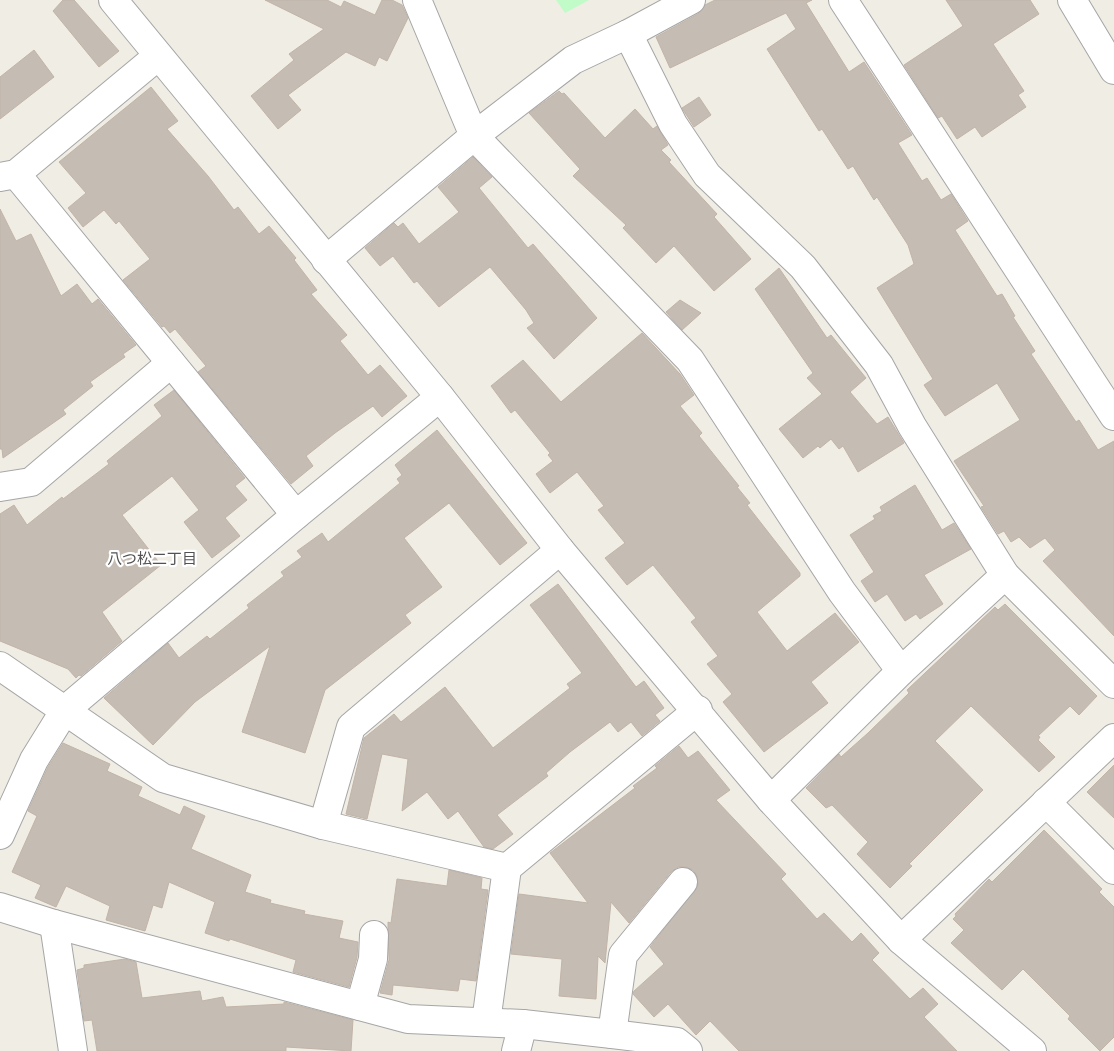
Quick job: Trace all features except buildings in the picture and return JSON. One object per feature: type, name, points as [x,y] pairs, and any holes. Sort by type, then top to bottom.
[{"type":"street","points":[[113,0],[440,397],[560,550],[698,710],[771,800],[902,940],[1032,1051]]},
{"type":"street","points":[[417,0],[474,136],[690,360],[842,592],[901,671]]},
{"type":"street","points":[[326,260],[474,136],[573,60],[628,34],[691,0]]},
{"type":"street","points":[[842,0],[1114,416]]},
{"type":"street","points":[[1072,0],[1114,70]]},
{"type":"street","points":[[628,34],[673,124],[707,175],[804,266],[879,365],[912,426],[1005,575],[1114,684]]},
{"type":"street","points":[[158,56],[8,176],[171,363],[296,515]]},
{"type":"street","points":[[0,487],[30,482],[171,363]]},
{"type":"street","points":[[0,835],[34,760],[65,710],[296,515],[440,397]]},
{"type":"street","points":[[323,825],[351,727],[560,550]]},
{"type":"street","points":[[771,800],[901,671],[1005,575]]},
{"type":"street","points":[[0,666],[163,778],[323,825],[507,868]]},
{"type":"street","points":[[486,1022],[507,868],[698,710]]},
{"type":"street","points":[[902,940],[1114,738]]},
{"type":"street","points":[[1046,802],[1114,870]]},
{"type":"street","points":[[612,1034],[623,955],[683,882]]},
{"type":"street","points":[[0,907],[54,924],[408,1019],[523,1024],[612,1034],[677,1042],[688,1051]]},
{"type":"street","points":[[54,924],[73,1051]]},
{"type":"street","points":[[360,1006],[373,959],[374,935]]},
{"type":"street","points":[[516,1051],[523,1024]]},
{"type":"green space","points":[[556,0],[589,0],[565,13]]},
{"type":"district","name":"八つ松二丁目","points":[[152,560]]}]
